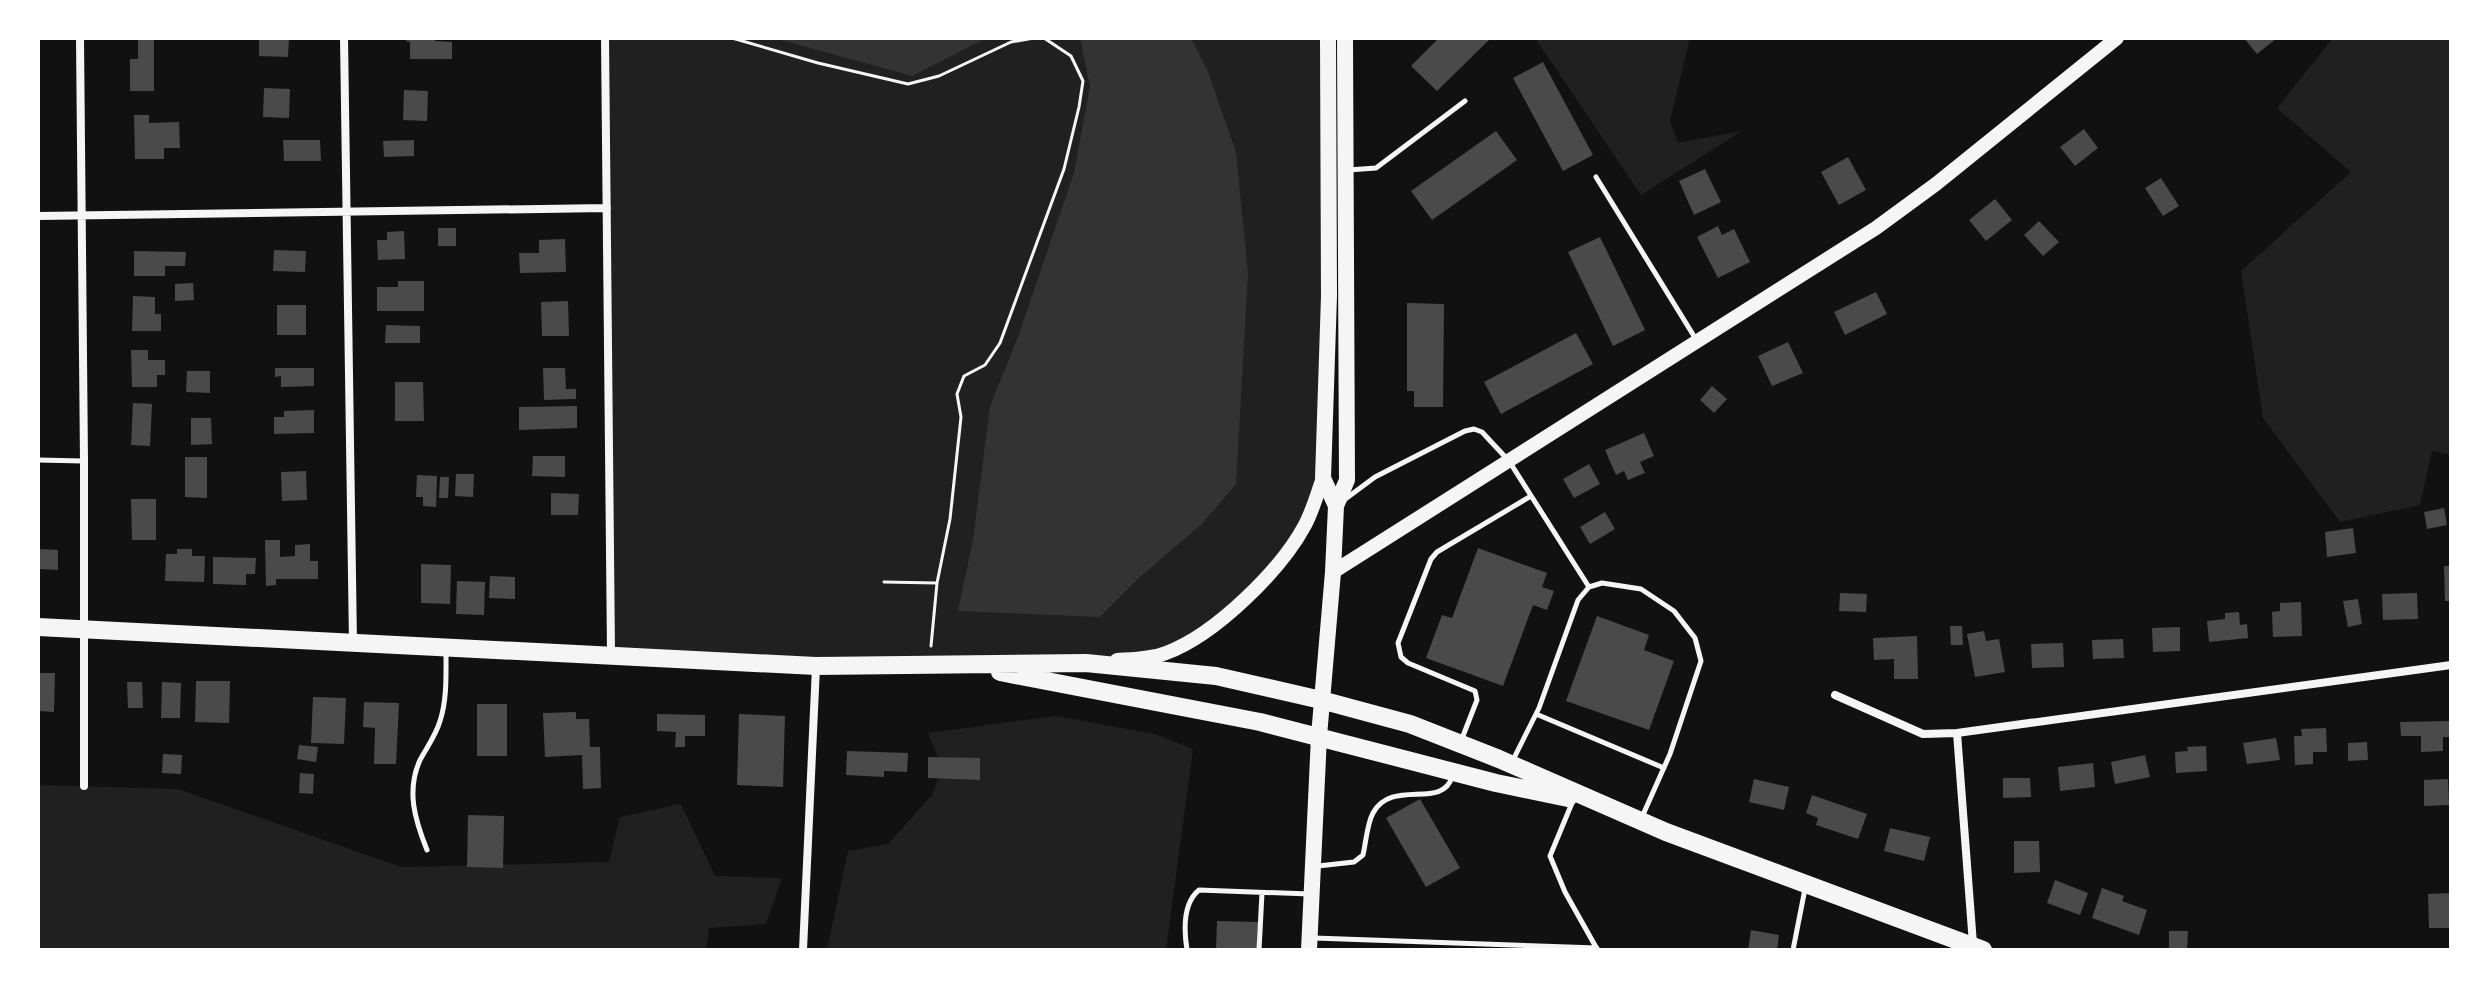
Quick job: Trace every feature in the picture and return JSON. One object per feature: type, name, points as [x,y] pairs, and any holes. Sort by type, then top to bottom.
[{"type":"highway","points":[[38,627],[816,666],[1086,663],[1216,676],[1410,724],[1640,821],[1978,948]]},
{"type":"highway","points":[[961,666],[1168,704],[1319,736],[1454,772],[1605,806]]},
{"type":"main road","points":[[1309,944],[1321,700],[1336,506],[1347,480],[1337,170],[1328,38]]},
{"type":"main road","points":[[1336,506],[1323,478],[1329,296],[1345,38]]},
{"type":"street","points":[[80,38],[84,786]]},
{"type":"street","points":[[344,38],[353,643]]},
{"type":"street","points":[[605,38],[611,655]]},
{"type":"street","points":[[1333,572],[1876,228],[1936,184],[2117,38]]},
{"type":"street","points":[[38,216],[607,208]]},
{"type":"street","points":[[1086,663],[1162,655],[1188,644],[1224,618],[1292,546],[1307,522],[1323,478]]},
{"type":"street","points":[[1835,695],[1923,734],[1957,733],[2451,665]]},
{"type":"street","points":[[803,950],[816,666]]},
{"type":"street","points":[[1957,733],[1978,948]]},
{"type":"lane","points":[[1337,170],[1376,168],[1465,101]]},
{"type":"lane","points":[[1596,177],[1698,342]]},
{"type":"lane","points":[[1336,506],[1375,477],[1474,429],[1482,432],[1509,461],[1589,587]]},
{"type":"lane","points":[[38,460],[84,461]]},
{"type":"lane","points":[[1460,743],[1477,700],[1475,691],[1408,663],[1401,657],[1398,643],[1427,569],[1437,552],[1531,496]]},
{"type":"lane","points":[[1511,764],[1536,714],[1578,600],[1589,587],[1602,583],[1641,589],[1674,611],[1695,638],[1701,661],[1664,768],[1640,821]]},
{"type":"lane","points":[[427,850],[414,811],[413,791],[417,768],[443,710],[447,648]]},
{"type":"lane","points":[[1536,714],[1664,768]]},
{"type":"lane","points":[[1313,866],[1354,862],[1363,855],[1371,816],[1378,806],[1393,797],[1413,792],[1434,795],[1443,791],[1450,784],[1454,772]]},
{"type":"lane","points":[[1573,799],[1550,856],[1565,892],[1597,949]]},
{"type":"lane","points":[[1793,950],[1806,884]]},
{"type":"lane","points":[[1187,950],[1187,909],[1189,900],[1199,890],[1311,894]]},
{"type":"lane","points":[[1259,950],[1262,893]]},
{"type":"lane","points":[[1309,944],[1401,942],[1451,947],[1597,949]]},
{"type":"lane","points":[[1400,950],[1401,942]]},
{"type":"path","points":[[732,38],[818,63],[908,84],[939,76],[1011,42],[1034,38]]},
{"type":"path","points":[[929,666],[937,583],[950,519],[961,417],[957,394],[964,376],[985,365],[1000,343],[1064,169],[1079,107],[1083,81],[1071,56],[1044,38]]},
{"type":"path","points":[[884,582],[937,583]]},
{"type":"shaded area","points":[[605,38],[1328,38],[1323,478],[1292,546],[1188,644],[1086,663],[611,655]]},
{"type":"shaded area","points":[[774,38],[987,38],[912,76]]},
{"type":"shaded area","points":[[1080,38],[1191,38],[1208,72],[1236,152],[1248,273],[1236,484],[1202,524],[1141,576],[1100,617],[958,611],[973,540],[990,406],[1019,334],[1074,173],[1090,86]]},
{"type":"shaded area","points":[[1535,38],[1690,38],[1670,121],[1678,143],[1742,131],[1641,195]]},
{"type":"shaded area","points":[[2333,38],[2451,38],[2451,455],[2432,451],[2420,505],[2340,522],[2263,418],[2241,271],[2351,172],[2277,108]]},
{"type":"shaded area","points":[[1056,716],[1155,734],[1193,749],[1166,950],[827,950],[848,851],[888,844],[932,795],[942,767],[928,733]]},
{"type":"shaded area","points":[[38,785],[178,789],[401,867],[609,862],[620,817],[681,804],[715,876],[782,878],[766,924],[709,928],[706,950],[38,950]]},
{"type":"building","points":[[138,38],[154,38],[154,91],[130,91],[130,59],[138,59]]},
{"type":"building","points":[[259,38],[289,38],[288,57],[259,56]]},
{"type":"building","points":[[406,38],[435,38],[435,41],[452,42],[452,59],[410,59],[410,42]]},
{"type":"building","points":[[1439,38],[1491,38],[1437,91],[1411,66]]},
{"type":"building","points":[[2244,38],[2277,38],[2257,54]]},
{"type":"building","points":[[1543,62],[1593,155],[1563,171],[1513,78]]},
{"type":"building","points":[[264,88],[290,89],[289,118],[263,117]]},
{"type":"building","points":[[404,90],[428,91],[427,121],[403,120]]},
{"type":"building","points":[[134,115],[149,115],[149,123],[179,122],[180,148],[164,148],[164,159],[135,159]]},
{"type":"building","points":[[2084,129],[2098,148],[2075,166],[2060,147]]},
{"type":"building","points":[[1496,131],[1517,160],[1432,220],[1411,191]]},
{"type":"building","points":[[283,140],[320,140],[321,161],[284,161]]},
{"type":"building","points":[[414,140],[414,156],[384,157],[383,141]]},
{"type":"building","points":[[1848,157],[1866,190],[1839,205],[1821,172]]},
{"type":"building","points":[[1705,169],[1721,202],[1694,215],[1679,181]]},
{"type":"building","points":[[2161,178],[2179,206],[2163,216],[2145,188]]},
{"type":"building","points":[[1995,199],[2012,220],[1986,241],[1969,220]]},
{"type":"building","points":[[2039,221],[2059,242],[2043,256],[2024,235]]},
{"type":"building","points":[[1718,226],[1722,235],[1734,229],[1750,262],[1718,278],[1697,237]]},
{"type":"building","points":[[438,228],[456,228],[456,246],[438,246]]},
{"type":"building","points":[[404,231],[405,259],[378,260],[377,240],[387,240],[387,232]]},
{"type":"building","points":[[1600,237],[1645,330],[1613,346],[1568,252]]},
{"type":"building","points":[[565,239],[566,272],[520,273],[519,253],[539,253],[539,240]]},
{"type":"building","points":[[274,250],[306,251],[305,272],[273,271]]},
{"type":"building","points":[[134,251],[186,252],[185,266],[165,266],[165,276],[134,276]]},
{"type":"building","points":[[398,281],[424,281],[424,311],[377,311],[377,287],[398,287]]},
{"type":"building","points":[[193,283],[194,300],[175,301],[175,284]]},
{"type":"building","points":[[1876,292],[1887,314],[1845,335],[1834,312]]},
{"type":"building","points":[[133,296],[155,297],[155,314],[161,314],[161,331],[132,331]]},
{"type":"building","points":[[568,301],[569,336],[542,336],[541,302]]},
{"type":"building","points":[[1407,303],[1444,304],[1443,407],[1414,407],[1414,391],[1407,391]]},
{"type":"building","points":[[277,305],[306,305],[306,335],[277,335]]},
{"type":"building","points":[[386,325],[420,326],[420,343],[385,343]]},
{"type":"building","points":[[1576,333],[1593,364],[1501,414],[1484,382]]},
{"type":"building","points":[[1788,342],[1803,373],[1772,386],[1758,356]]},
{"type":"building","points":[[131,350],[148,350],[148,360],[165,360],[165,375],[157,375],[157,387],[132,387]]},
{"type":"building","points":[[275,368],[314,368],[314,386],[281,387],[281,376],[275,377]]},
{"type":"building","points":[[543,368],[565,368],[566,389],[576,389],[576,399],[544,400]]},
{"type":"building","points":[[187,371],[210,371],[210,393],[186,392]]},
{"type":"building","points":[[395,382],[423,382],[424,421],[395,421]]},
{"type":"building","points":[[1712,386],[1727,399],[1714,413],[1700,400]]},
{"type":"building","points":[[133,403],[152,404],[150,446],[131,445]]},
{"type":"building","points":[[577,406],[577,428],[519,430],[519,407]]},
{"type":"building","points":[[314,410],[314,433],[274,434],[274,417],[284,417],[284,411]]},
{"type":"building","points":[[191,418],[211,418],[212,444],[191,445]]},
{"type":"building","points":[[1644,433],[1654,456],[1640,462],[1645,473],[1628,480],[1624,471],[1616,475],[1605,450]]},
{"type":"building","points":[[533,456],[565,456],[565,477],[532,476]]},
{"type":"building","points":[[185,457],[207,457],[207,498],[185,497]]},
{"type":"building","points":[[1589,464],[1600,484],[1574,498],[1563,479]]},
{"type":"building","points":[[306,471],[307,500],[282,501],[281,472]]},
{"type":"building","points":[[456,474],[474,474],[473,497],[455,496]]},
{"type":"building","points":[[417,475],[437,476],[436,507],[423,506],[423,497],[416,497]]},
{"type":"building","points":[[440,477],[449,477],[448,498],[439,498]]},
{"type":"building","points":[[551,493],[579,494],[578,515],[551,515]]},
{"type":"building","points":[[131,499],[156,499],[156,540],[132,540]]},
{"type":"building","points":[[2444,508],[2447,525],[2427,529],[2424,512]]},
{"type":"building","points":[[1605,512],[1615,529],[1590,544],[1580,527]]},
{"type":"building","points":[[2353,528],[2356,553],[2327,557],[2325,532]]},
{"type":"building","points":[[265,540],[280,540],[280,557],[295,556],[295,545],[310,544],[310,561],[318,561],[318,579],[276,579],[276,585],[266,586]]},
{"type":"building","points":[[1478,548],[1547,573],[1542,587],[1554,591],[1547,610],[1533,605],[1503,686],[1426,658],[1442,615],[1452,618]]},
{"type":"building","points":[[38,549],[58,550],[58,570],[38,569]]},
{"type":"building","points":[[177,549],[192,549],[192,556],[205,556],[204,582],[165,581],[166,554],[177,554]]},
{"type":"building","points":[[213,557],[256,558],[255,574],[246,574],[246,585],[213,584]]},
{"type":"building","points":[[421,564],[451,565],[450,604],[421,603]]},
{"type":"building","points":[[2444,566],[2451,566],[2451,601],[2445,601]]},
{"type":"building","points":[[490,576],[515,577],[515,599],[489,598]]},
{"type":"building","points":[[457,581],[485,582],[484,615],[456,614]]},
{"type":"building","points":[[1840,593],[1867,594],[1866,612],[1839,611]]},
{"type":"building","points":[[2417,593],[2418,619],[2383,620],[2382,594]]},
{"type":"building","points":[[2358,599],[2362,624],[2348,627],[2343,601]]},
{"type":"building","points":[[2301,602],[2302,636],[2273,637],[2272,612],[2280,611],[2280,603]]},
{"type":"building","points":[[2239,612],[2240,625],[2247,624],[2248,638],[2209,642],[2207,621],[2225,619],[2225,613]]},
{"type":"building","points":[[1597,616],[1649,635],[1644,650],[1674,661],[1649,730],[1566,701]]},
{"type":"building","points":[[1950,626],[1962,626],[1963,645],[1951,645]]},
{"type":"building","points":[[2180,627],[2180,651],[2153,652],[2152,628]]},
{"type":"building","points":[[1984,631],[1986,641],[1999,639],[2005,672],[1975,677],[1967,634]]},
{"type":"building","points":[[1917,636],[1918,679],[1894,679],[1894,659],[1874,660],[1873,638]]},
{"type":"building","points":[[2123,639],[2124,658],[2093,659],[2092,640]]},
{"type":"building","points":[[2063,643],[2064,667],[2032,668],[2031,644]]},
{"type":"building","points":[[38,673],[55,673],[54,712],[38,711]]},
{"type":"building","points":[[196,681],[230,681],[229,723],[195,722]]},
{"type":"building","points":[[127,682],[142,682],[143,708],[128,708]]},
{"type":"building","points":[[162,682],[181,683],[180,718],[161,718]]},
{"type":"building","points":[[313,697],[346,698],[344,744],[311,743]]},
{"type":"building","points":[[364,702],[399,703],[396,764],[374,764],[375,728],[363,727]]},
{"type":"building","points":[[477,704],[507,704],[507,756],[477,756]]},
{"type":"building","points":[[576,712],[576,719],[589,719],[590,747],[600,747],[601,788],[583,789],[582,755],[545,757],[543,713]]},
{"type":"building","points":[[657,714],[705,715],[705,736],[685,736],[685,747],[675,747],[676,732],[657,731]]},
{"type":"building","points":[[739,714],[785,716],[783,787],[737,785]]},
{"type":"building","points":[[2451,721],[2451,737],[2443,737],[2443,751],[2421,752],[2421,736],[2401,736],[2400,722]]},
{"type":"building","points":[[2326,728],[2327,752],[2313,752],[2313,764],[2295,765],[2294,736],[2302,736],[2301,729]]},
{"type":"building","points":[[2276,738],[2280,760],[2247,764],[2243,743]]},
{"type":"building","points":[[2367,742],[2368,760],[2348,761],[2348,743]]},
{"type":"building","points":[[299,745],[318,747],[316,762],[297,759]]},
{"type":"building","points":[[2206,746],[2207,771],[2176,773],[2175,752],[2188,751],[2187,747]]},
{"type":"building","points":[[847,751],[908,753],[907,772],[884,771],[884,777],[846,775]]},
{"type":"building","points":[[163,754],[182,755],[181,774],[162,773]]},
{"type":"building","points":[[2145,755],[2150,777],[2115,784],[2111,762]]},
{"type":"building","points":[[928,757],[980,758],[980,780],[928,778]]},
{"type":"building","points":[[2093,763],[2095,787],[2060,791],[2058,767]]},
{"type":"building","points":[[300,773],[314,774],[313,794],[299,793]]},
{"type":"building","points":[[2003,778],[2030,778],[2031,797],[2003,798]]},
{"type":"building","points":[[1754,779],[1789,787],[1784,810],[1749,802]]},
{"type":"building","points":[[2448,779],[2449,805],[2424,806],[2424,780]]},
{"type":"building","points":[[1812,795],[1867,814],[1858,839],[1816,825],[1818,818],[1806,813]]},
{"type":"building","points":[[1420,799],[1460,868],[1426,887],[1386,818]]},
{"type":"building","points":[[468,815],[504,816],[503,868],[467,867]]},
{"type":"building","points":[[1890,828],[1930,837],[1924,861],[1884,851]]},
{"type":"building","points":[[2014,841],[2039,841],[2040,872],[2014,873]]},
{"type":"building","points":[[2055,880],[2088,893],[2080,915],[2047,903]]},
{"type":"building","points":[[2102,888],[2124,896],[2122,901],[2147,910],[2139,935],[2092,918]]},
{"type":"building","points":[[2451,893],[2451,928],[2429,928],[2428,894]]},
{"type":"building","points":[[1217,921],[1258,922],[1257,950],[1216,950]]},
{"type":"building","points":[[1751,930],[1779,935],[1777,950],[1748,950]]},
{"type":"building","points":[[2169,931],[2188,931],[2187,950],[2169,950]]}]
